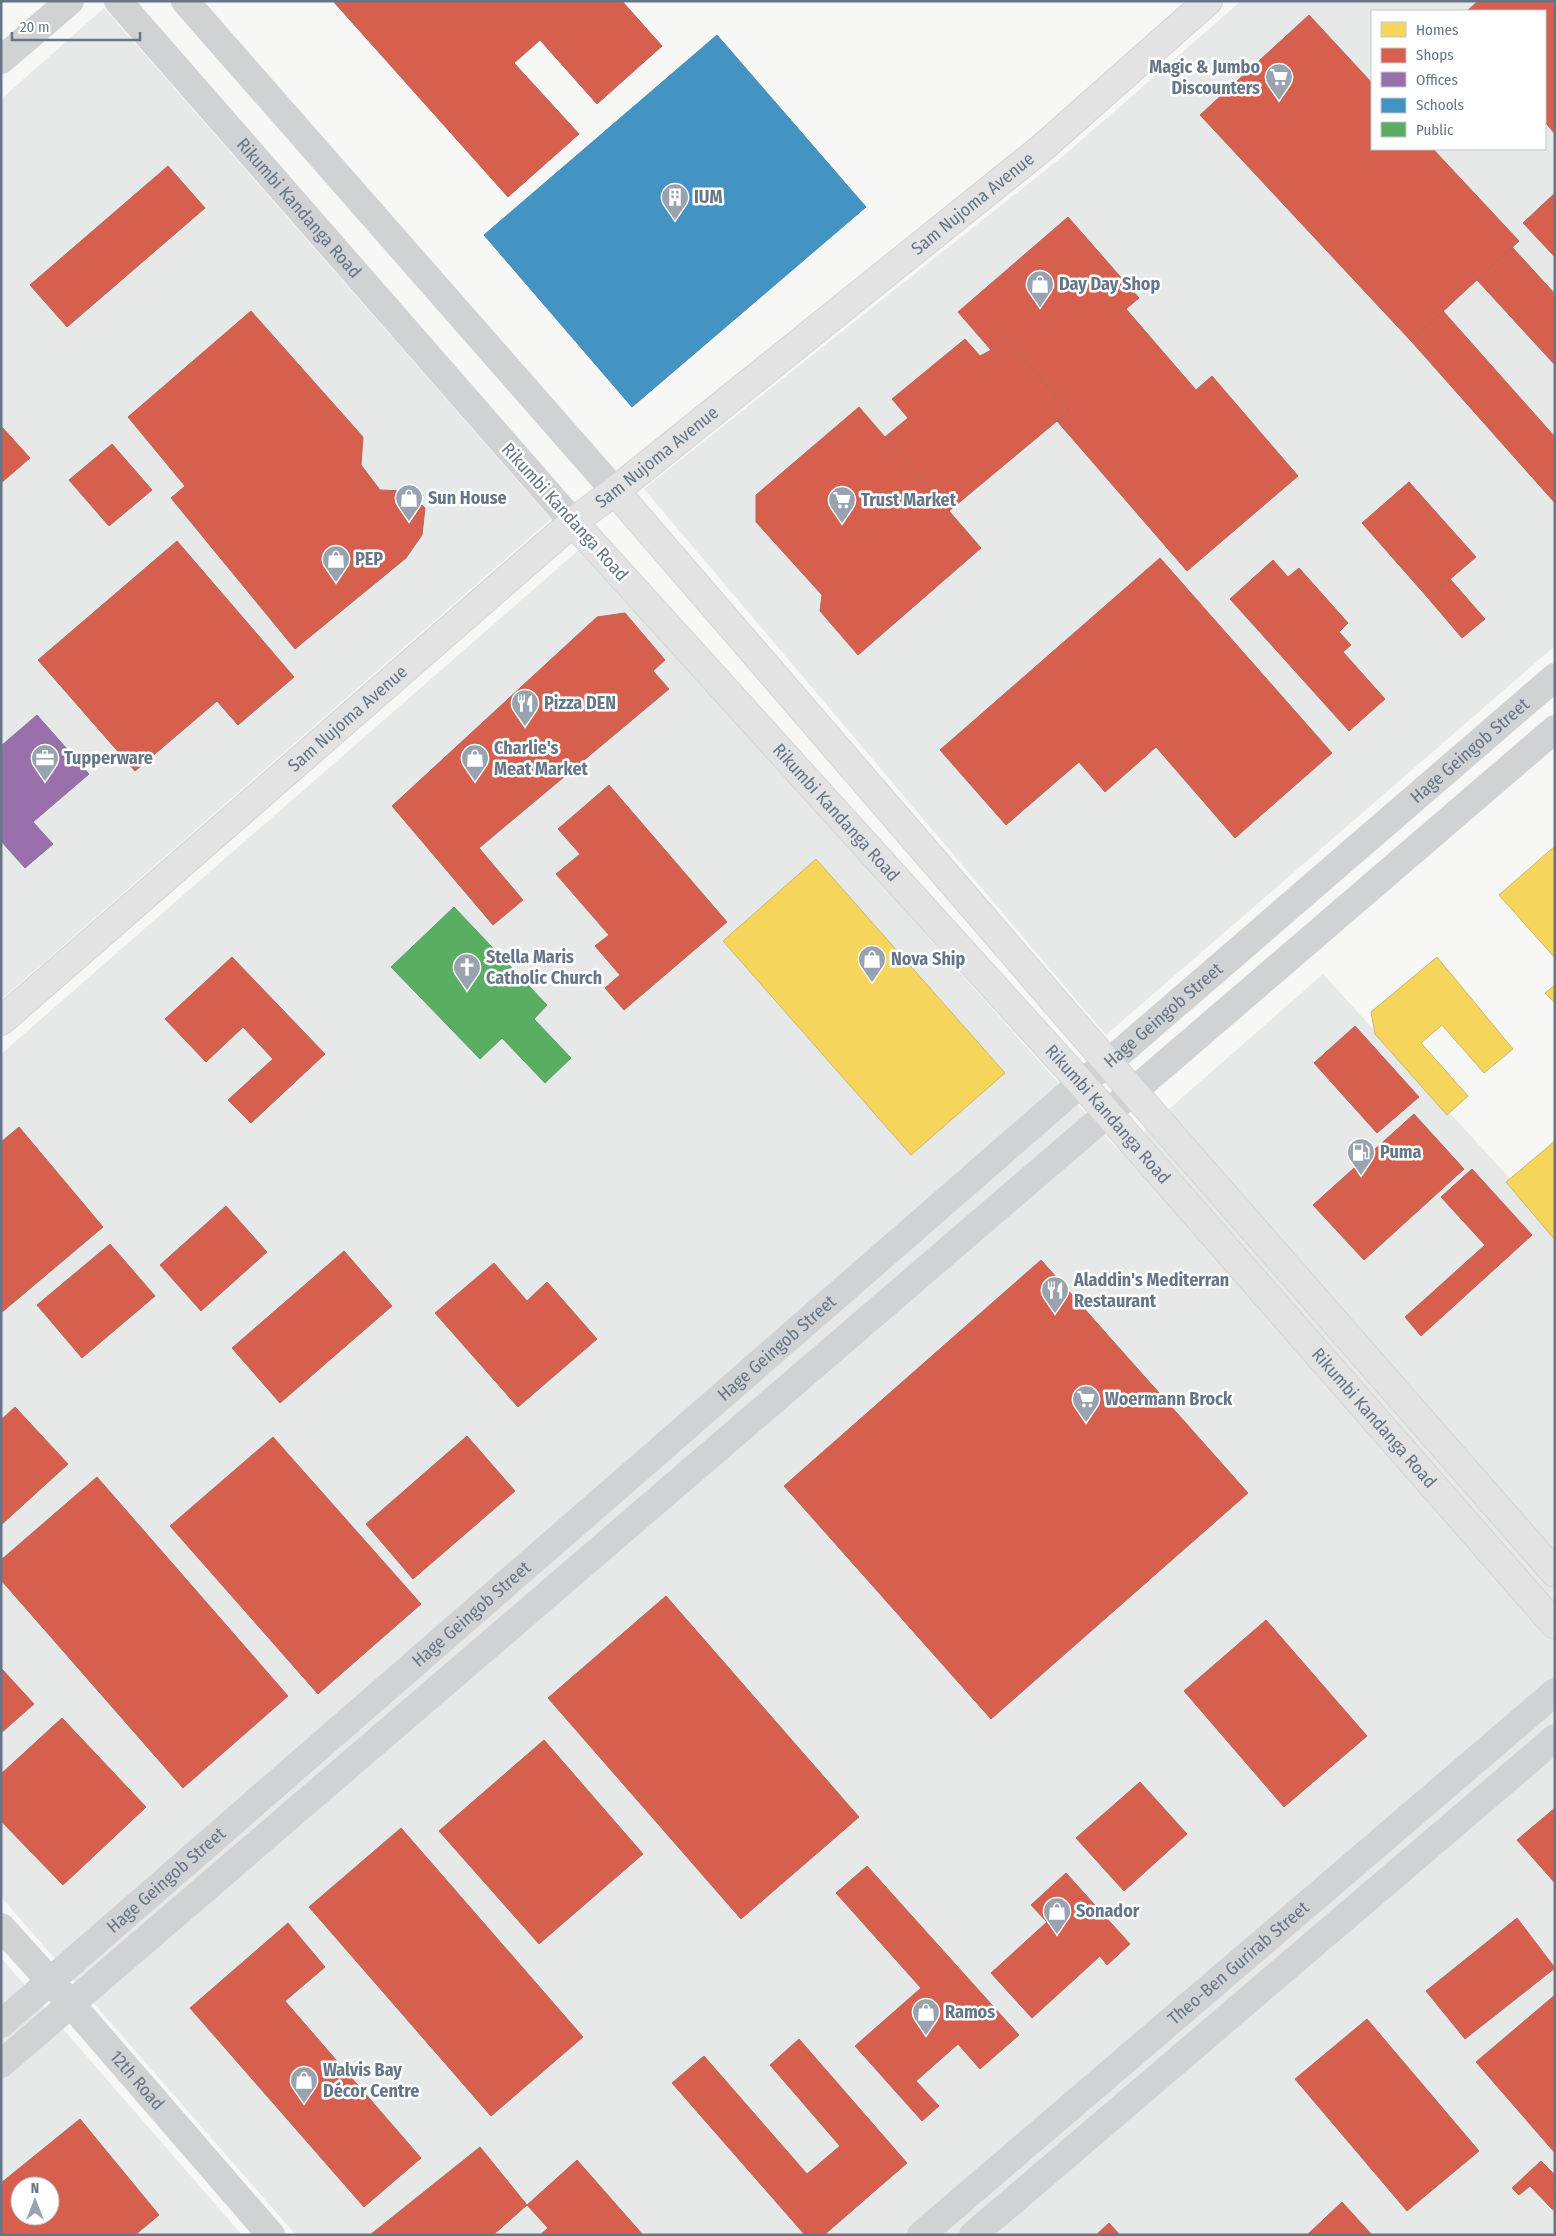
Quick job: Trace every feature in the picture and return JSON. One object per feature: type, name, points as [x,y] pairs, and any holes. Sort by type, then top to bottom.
[{"type":"main road","name":"Sam Nujoma Avenue","points":[[1,1021],[573,522],[615,491],[1042,148],[1208,1]]},
{"type":"main road","name":"Rikumbi Kandanga Road","points":[[615,491],[1108,1063],[1555,1573]]},
{"type":"main road","name":"Rikumbi Kandanga Road","points":[[573,522],[1081,1083],[1555,1626]]},
{"type":"street","points":[[1,60],[70,1]]},
{"type":"street","name":"Rikumbi Kandanga Road","points":[[118,1],[573,522]]},
{"type":"street","name":"Rikumbi Kandanga Road","points":[[185,1],[615,491]]},
{"type":"street","name":"Hage Geingob Street","points":[[1,2024],[1081,1083],[1108,1063],[1555,677]]},
{"type":"street","name":"Hage Geingob Street","points":[[1,2064],[1555,728]]},
{"type":"street","name":"Theo-Ben Gurirab Street","points":[[921,2235],[1555,1692]]},
{"type":"street","name":"Theo-Ben Gurirab Street","points":[[973,2235],[1555,1738]]},
{"type":"street","name":"12th Road","points":[[1,1927],[51,1981],[271,2235]]},
{"type":"shaded area","points":[[1241,1],[1555,1],[1555,646],[1106,1035],[644,489],[1062,157]]},
{"type":"shaded area","points":[[104,8],[551,519],[1,1000],[1,99]]},
{"type":"shaded area","points":[[581,548],[1120,1152],[1323,974],[1555,1228],[1555,2235],[296,2235],[1,1897],[1,1054]]},
{"type":"shaded area","points":[[1,1958],[242,2235],[1,2235]]},
{"type":"building: Homes","points":[[1555,846],[1555,958],[1499,895]]},
{"type":"building: Homes","points":[[816,859],[1005,1073],[911,1155],[723,941]]},
{"type":"building: Homes","points":[[1437,957],[1513,1049],[1484,1073],[1442,1025],[1421,1043],[1468,1096],[1447,1115],[1375,1034],[1371,1012]]},
{"type":"building: Homes","points":[[1555,985],[1555,1003],[1545,993]]},
{"type":"building: Homes","points":[[1555,1141],[1555,1240],[1506,1182]]},
{"type":"building: Shops","points":[[333,1],[622,1],[662,46],[597,104],[540,40],[514,63],[579,134],[508,197]]},
{"type":"building: Shops","points":[[1478,1],[1555,1],[1555,134],[1546,123],[1546,10],[1468,10]]},
{"type":"building: Shops","points":[[1309,15],[1371,82],[1371,150],[1434,150],[1519,241],[1411,341],[1200,115]]},
{"type":"building: Shops","points":[[168,166],[205,208],[67,327],[30,285]]},
{"type":"building: Shops","points":[[1555,193],[1555,257],[1523,223]]},
{"type":"building: Shops","points":[[1068,217],[1139,298],[1126,309],[1196,390],[1212,376],[1298,476],[1187,571],[1057,421],[1069,411],[1005,338],[991,350],[958,312]]},
{"type":"building: Shops","points":[[1512,247],[1555,294],[1555,365],[1477,280]]},
{"type":"building: Shops","points":[[251,311],[363,437],[361,465],[380,490],[407,491],[425,508],[422,535],[406,558],[295,649],[171,498],[185,486],[128,417]]},
{"type":"building: Shops","points":[[1443,311],[1555,437],[1555,503],[1411,341]]},
{"type":"building: Shops","points":[[1005,338],[1069,411],[949,511],[885,437],[908,418],[892,399],[965,339],[980,356],[991,350]]},
{"type":"building: Shops","points":[[859,407],[981,548],[858,655],[820,611],[822,595],[756,522],[756,495]]},
{"type":"building: Shops","points":[[1,426],[30,458],[1,483]]},
{"type":"building: Shops","points":[[112,444],[152,490],[109,526],[69,480]]},
{"type":"building: Shops","points":[[1409,482],[1476,557],[1428,598],[1362,523]]},
{"type":"building: Shops","points":[[177,541],[294,677],[238,725],[217,701],[135,771],[38,660]]},
{"type":"building: Shops","points":[[1160,558],[1332,753],[1235,838],[1156,747],[1105,792],[1079,762],[1006,825],[940,750]]},
{"type":"building: Shops","points":[[1273,560],[1288,577],[1299,568],[1348,623],[1339,632],[1351,645],[1343,652],[1385,699],[1349,731],[1230,599]]},
{"type":"building: Shops","points":[[1450,579],[1485,619],[1462,638],[1428,598]]},
{"type":"building: Shops","points":[[625,613],[665,660],[653,671],[669,689],[479,848],[523,900],[493,925],[392,806],[597,617]]},
{"type":"building: Shops","points":[[609,785],[727,922],[624,1010],[605,988],[620,975],[595,946],[609,935],[556,874],[580,854],[558,829]]},
{"type":"building: Shops","points":[[232,957],[325,1054],[251,1123],[228,1100],[273,1059],[243,1027],[206,1062],[165,1019]]},
{"type":"building: Shops","points":[[1355,1026],[1419,1097],[1377,1133],[1314,1063]]},
{"type":"building: Shops","points":[[1414,1114],[1464,1169],[1364,1260],[1313,1205]]},
{"type":"building: Shops","points":[[19,1127],[103,1227],[1,1313],[1,1142]]},
{"type":"building: Shops","points":[[1472,1169],[1532,1235],[1421,1336],[1405,1317],[1485,1245],[1441,1197]]},
{"type":"building: Shops","points":[[226,1206],[267,1252],[201,1311],[160,1265]]},
{"type":"building: Shops","points":[[110,1244],[155,1296],[82,1358],[37,1305]]},
{"type":"building: Shops","points":[[344,1251],[392,1306],[280,1403],[232,1348]]},
{"type":"building: Shops","points":[[1041,1260],[1248,1493],[991,1719],[784,1486]]},
{"type":"building: Shops","points":[[494,1263],[527,1301],[547,1282],[597,1339],[518,1407],[435,1313]]},
{"type":"building: Shops","points":[[15,1407],[68,1464],[1,1525],[1,1420]]},
{"type":"building: Shops","points":[[467,1436],[515,1491],[413,1579],[366,1524]]},
{"type":"building: Shops","points":[[273,1437],[421,1604],[318,1694],[170,1526]]},
{"type":"building: Shops","points":[[97,1477],[288,1696],[183,1788],[1,1580],[1,1560]]},
{"type":"building: Shops","points":[[666,1596],[859,1817],[741,1919],[548,1698]]},
{"type":"building: Shops","points":[[1266,1620],[1367,1736],[1284,1807],[1184,1691]]},
{"type":"building: Shops","points":[[1,1668],[34,1704],[1,1733]]},
{"type":"building: Shops","points":[[62,1718],[146,1807],[63,1885],[1,1821],[1,1774]]},
{"type":"building: Shops","points":[[544,1740],[643,1854],[539,1944],[439,1831]]},
{"type":"building: Shops","points":[[1140,1782],[1187,1834],[1124,1891],[1076,1838]]},
{"type":"building: Shops","points":[[1555,1808],[1555,1883],[1517,1840]]},
{"type":"building: Shops","points":[[401,1828],[583,2037],[491,2116],[309,1907]]},
{"type":"building: Shops","points":[[867,1866],[1019,2035],[980,2069],[958,2044],[916,2081],[939,2106],[922,2121],[855,2046],[921,1988],[836,1893]]},
{"type":"building: Shops","points":[[1066,1873],[1130,1944],[1107,1965],[1100,1956],[1032,2018],[991,1973],[1047,1922],[1031,1905]]},
{"type":"building: Shops","points":[[1517,1918],[1555,1968],[1465,2039],[1426,1991]]},
{"type":"building: Shops","points":[[288,1923],[325,1967],[285,2001],[421,2158],[364,2207],[190,2008]]},
{"type":"building: Shops","points":[[1555,1995],[1555,2153],[1476,2062]]},
{"type":"building: Shops","points":[[1367,2019],[1479,2151],[1407,2211],[1295,2079]]},
{"type":"building: Shops","points":[[799,2039],[907,2163],[824,2235],[805,2235],[672,2083],[704,2056],[807,2174],[840,2146],[770,2065]]},
{"type":"building: Shops","points":[[80,2119],[159,2215],[135,2235],[1,2235],[1,2183]]},
{"type":"building: Shops","points":[[480,2147],[527,2205],[493,2235],[370,2235]]},
{"type":"building: Shops","points":[[577,2160],[643,2235],[540,2235],[548,2228],[527,2205]]},
{"type":"building: Shops","points":[[1541,2161],[1555,2175],[1553,2210],[1530,2186],[1519,2195],[1512,2188]]},
{"type":"building: Shops","points":[[1342,2202],[1372,2235],[1307,2235]]},
{"type":"building: Shops","points":[[1109,2223],[1120,2235],[1096,2235]]},
{"type":"building: Offices","points":[[37,715],[89,774],[33,822],[53,844],[25,868],[1,841],[1,746]]},
{"type":"building: Schools","name":"IUM","points":[[717,35],[866,207],[632,407],[484,235]]},
{"type":"building: Public","points":[[454,907],[547,1005],[534,1019],[571,1058],[545,1083],[502,1038],[480,1059],[391,967]]},
{"type":"place","name":"Magic & Jumbo Discounters","points":[[1279,101]]},
{"type":"place","name":"IUM","points":[[675,221]]},
{"type":"place","name":"Day Day Shop","points":[[1040,308]]},
{"type":"place","name":"Sun House","points":[[409,522]]},
{"type":"place","name":"Trust Market","points":[[842,524]]},
{"type":"place","name":"PEP","points":[[336,583]]},
{"type":"place","name":"Pizza DEN","points":[[525,727]]},
{"type":"place","name":"Tupperware","points":[[45,782]]},
{"type":"place","name":"Charlie's Meat Market","points":[[475,782]]},
{"type":"place","name":"Nova Ship","points":[[872,983]]},
{"type":"place","name":"Stella Maris Catholic Church","points":[[467,991]]},
{"type":"place","name":"Puma","points":[[1361,1176]]},
{"type":"place","name":"Aladdin's Mediterran Restaurant","points":[[1055,1314]]},
{"type":"place","name":"Woermann Brock","points":[[1086,1423]]},
{"type":"place","name":"Sonador","points":[[1057,1935]]},
{"type":"place","name":"Ramos","points":[[926,2036]]},
{"type":"place","name":"Walvis Bay Décor Centre","points":[[304,2104]]}]
